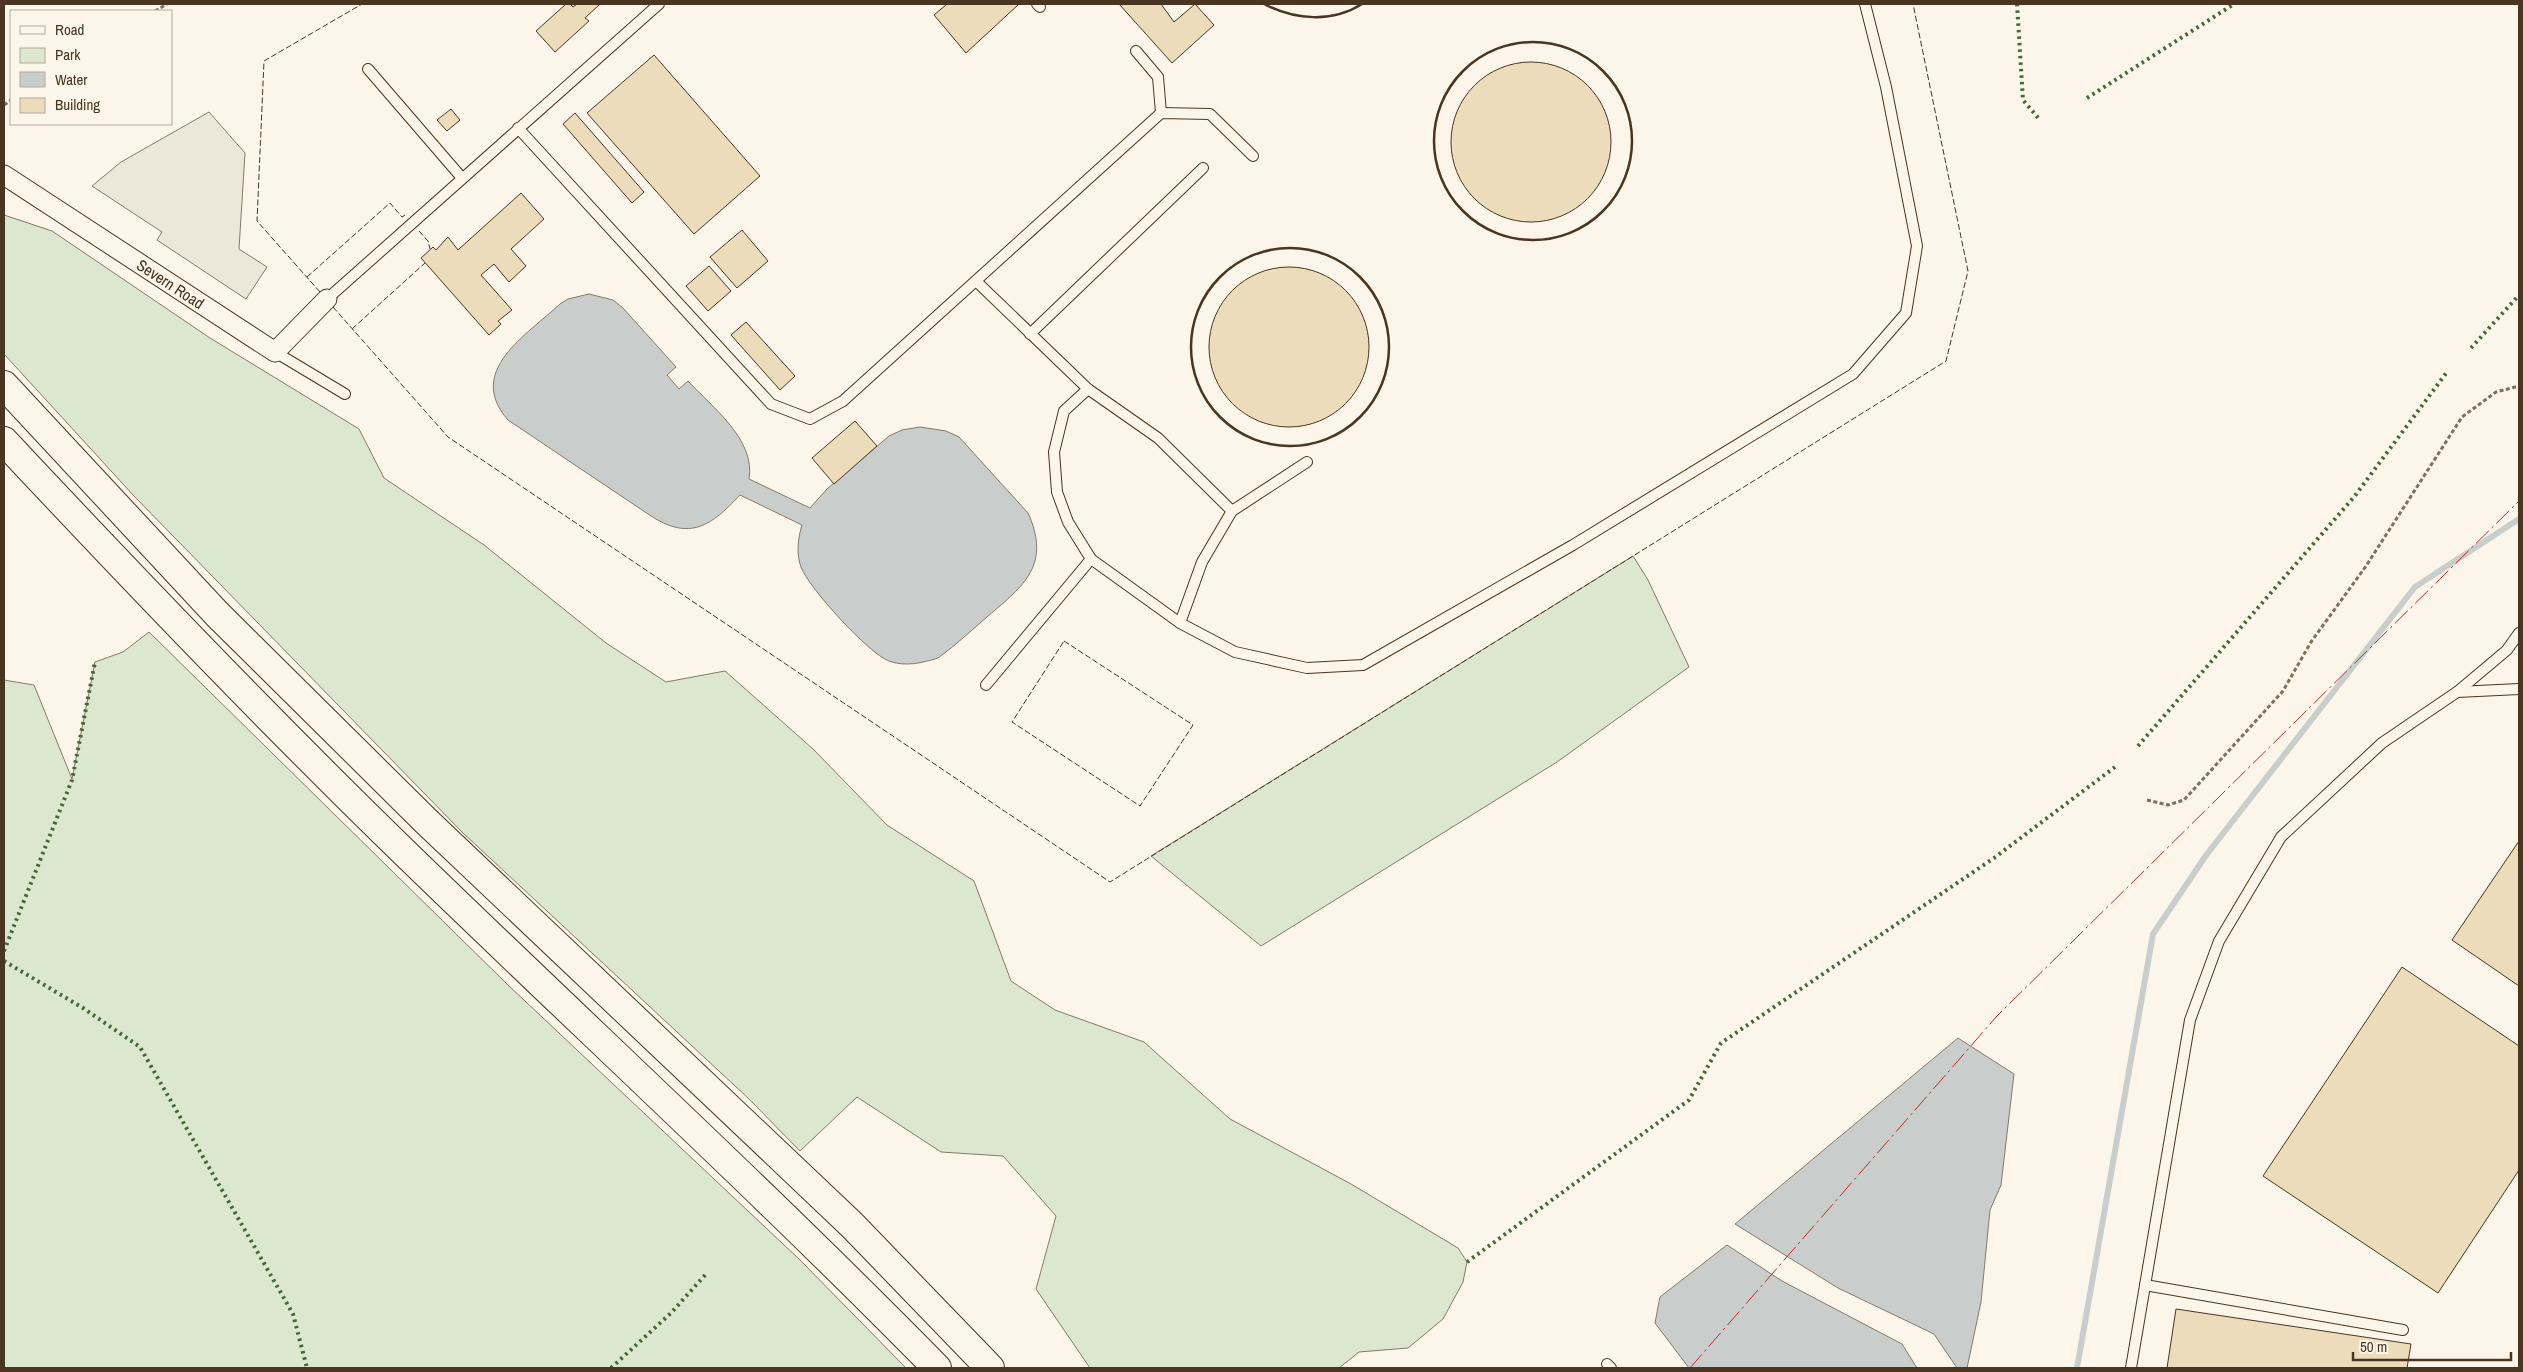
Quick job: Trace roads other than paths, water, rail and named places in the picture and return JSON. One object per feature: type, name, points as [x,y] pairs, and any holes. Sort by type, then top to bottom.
[{"type":"highway","points":[[4,385],[224,621],[427,822],[852,1225],[990,1368]]},
{"type":"highway","points":[[4,441],[173,620],[404,852],[827,1256],[937,1368]]},
{"type":"street","name":"Severn Road","points":[[4,175],[275,352]]},
{"type":"street","points":[[275,352],[326,299]]},
{"type":"lane","points":[[326,299],[659,4]]},
{"type":"lane","points":[[1088,389],[1064,412],[1054,452],[1057,492],[1068,522],[1091,560],[1180,623],[1235,652],[1307,668],[1364,665],[1573,545],[1853,374],[1906,313],[1916,246],[1886,87],[1865,4]]},
{"type":"lane","points":[[1136,51],[1158,77],[1161,113]]},
{"type":"lane","points":[[368,69],[462,178]]},
{"type":"lane","points":[[518,128],[771,404],[810,419],[843,401],[977,282],[1161,113],[1210,114],[1253,156]]},
{"type":"lane","points":[[1030,334],[1203,168]]},
{"type":"lane","points":[[977,282],[1088,389],[1158,438],[1232,511]]},
{"type":"lane","points":[[275,352],[345,394]]},
{"type":"lane","points":[[1180,623],[1202,562],[1232,511],[1307,462]]},
{"type":"lane","points":[[986,685],[1091,560]]},
{"type":"lane","points":[[2131,1368],[2190,1020],[2219,941],[2281,837],[2382,743],[2457,692],[2507,650],[2519,633]]},
{"type":"lane","points":[[2457,692],[2519,688]]},
{"type":"lane","points":[[2145,1285],[2403,1330]]},
{"type":"water","points":[[589,294],[613,300],[623,308],[676,367],[667,375],[679,389],[688,381],[720,413],[739,438],[746,451],[749,479],[810,508],[827,489],[889,436],[902,430],[920,427],[946,431],[959,437],[1028,513],[1037,546],[1035,560],[1023,583],[1013,594],[938,658],[920,663],[895,663],[880,656],[854,633],[827,604],[806,576],[798,557],[799,535],[802,525],[740,495],[709,522],[689,529],[665,524],[651,516],[508,420],[497,402],[493,386],[497,370],[506,355],[518,341],[560,304],[568,299]]},
{"type":"water","points":[[1958,1038],[2014,1074],[2001,1185],[1990,1210],[1981,1302],[1967,1368],[1957,1368],[1934,1334],[1838,1288],[1735,1224]]},
{"type":"water","points":[[1727,1245],[1782,1281],[1902,1344],[1917,1368],[1689,1368],[1655,1323],[1660,1297]]},
{"type":"waterway","points":[[2077,1368],[2153,934],[2207,854],[2415,587],[2519,519]]}]
